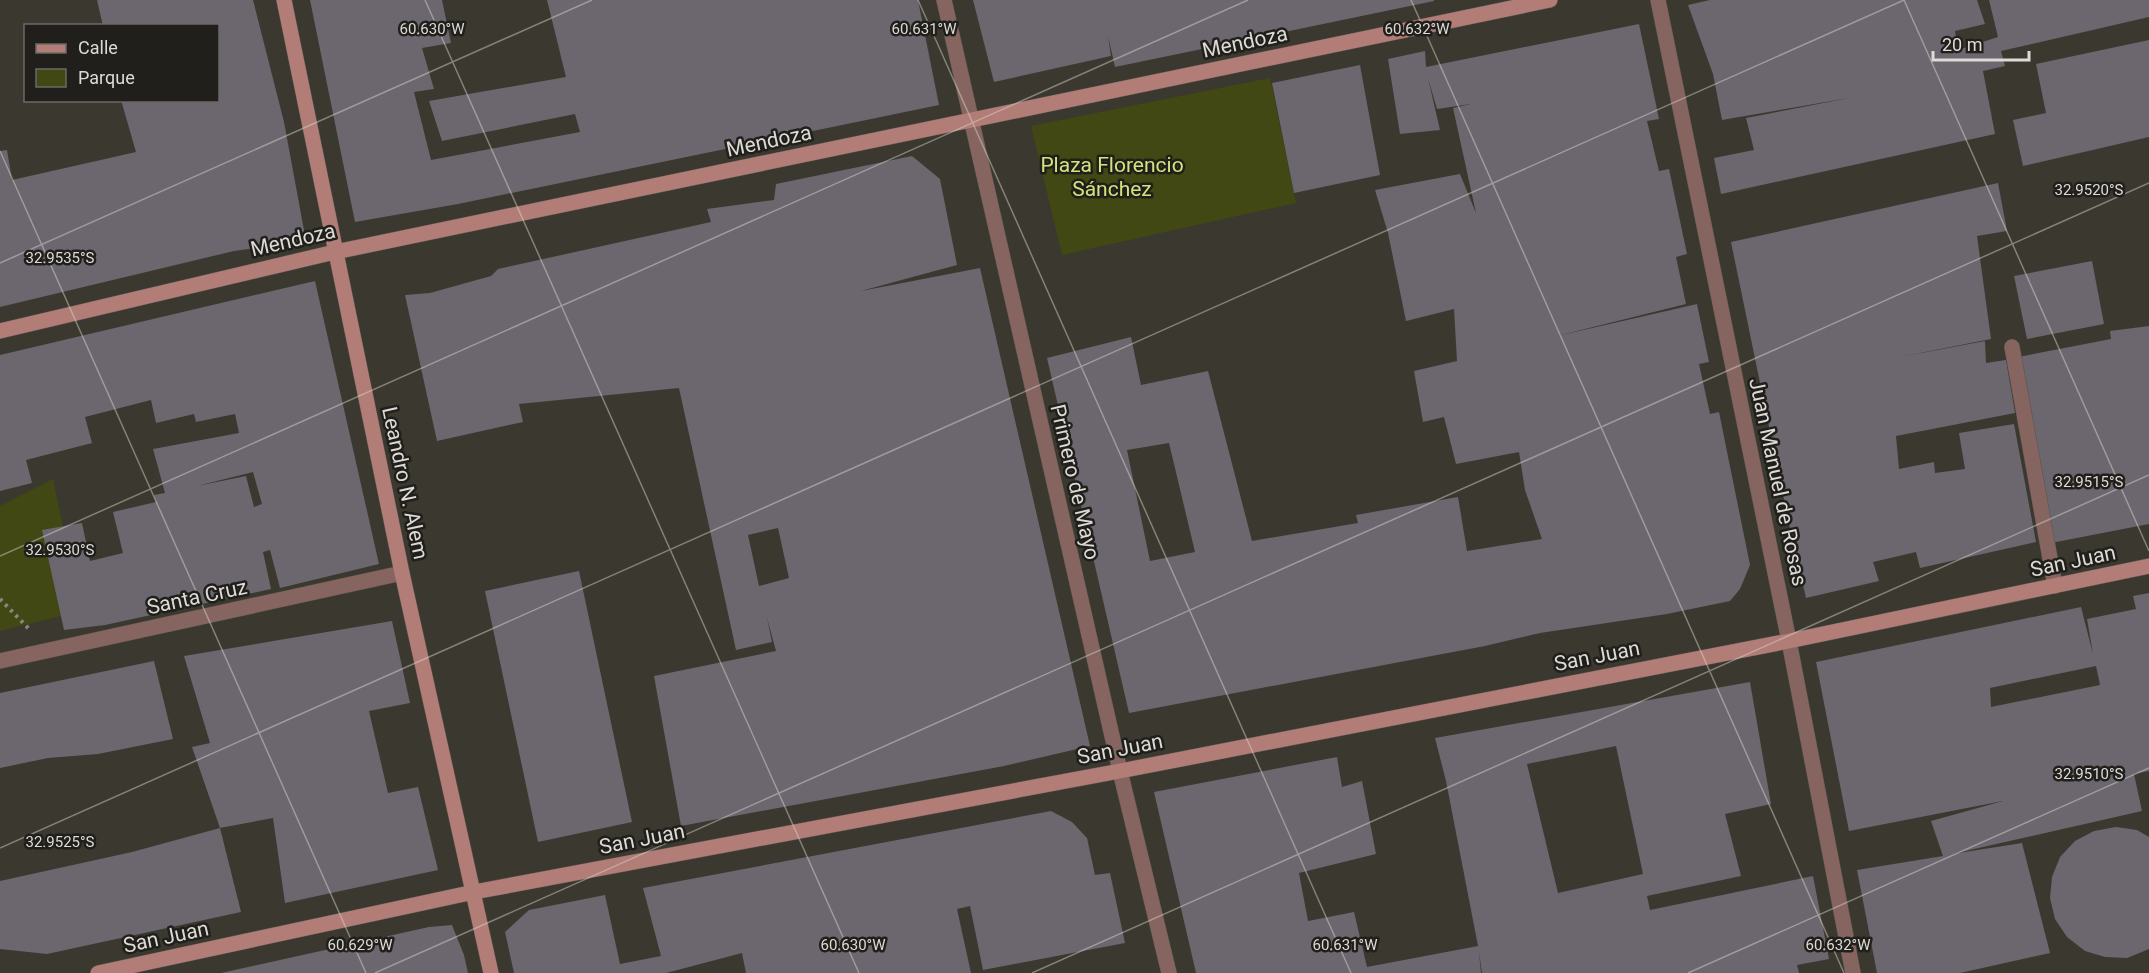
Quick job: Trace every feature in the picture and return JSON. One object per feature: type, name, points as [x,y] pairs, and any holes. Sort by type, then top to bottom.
[{"type":"main road","name":"Leandro N. Alem","points":[[284,0],[334,252],[402,573],[491,973]]},
{"type":"main road","name":"Mendoza","points":[[0,332],[334,252],[1550,0]]},
{"type":"main road","name":"San Juan","points":[[98,973],[474,892],[1120,771],[1789,640],[2149,566]]},
{"type":"street","name":"Primero de Mayo","points":[[944,0],[1120,771],[1169,973]]},
{"type":"street","name":"Juan Manuel de Rosas","points":[[1658,0],[1789,640],[1853,973]]},
{"type":"street","points":[[2012,347],[2055,586]]},
{"type":"street","name":"Santa Cruz","points":[[0,661],[402,573]]},
{"type":"path","points":[[0,599],[50,650]]},
{"type":"green space","name":"Plaza Florencio Sánchez","points":[[1270,78],[1296,203],[1062,255],[1031,126]]},
{"type":"green space","points":[[53,479],[81,611],[0,631],[0,506]]},
{"type":"building","points":[[97,0],[253,0],[284,122],[306,241],[234,251],[0,307],[0,151],[7,150],[12,180],[136,152],[122,102],[219,102],[219,24],[103,24]]},
{"type":"building","points":[[310,0],[442,0],[451,43],[422,48],[434,89],[414,92],[431,160],[580,132],[575,114],[442,141],[429,101],[566,77],[547,0],[918,0],[939,105],[458,204],[355,222]]},
{"type":"building","points":[[973,0],[1434,1],[1115,67],[1108,36],[1111,56],[994,82]]},
{"type":"building","points":[[1710,0],[1977,0],[1985,24],[1955,31],[1958,50],[1998,37],[1989,0],[2149,0],[2149,17],[2001,51],[2005,66],[1983,71],[1995,134],[1721,194],[1714,158],[1754,150],[1746,118],[1849,98],[1722,120],[1713,74],[1688,5]]},
{"type":"building","points":[[1639,24],[1659,119],[1647,121],[1659,171],[1669,169],[1687,254],[1676,257],[1686,304],[1557,336],[1697,304],[1709,362],[1699,364],[1710,414],[1719,412],[1750,565],[1740,589],[1730,601],[1667,614],[1540,633],[1485,646],[1129,713],[1047,358],[1131,337],[1141,385],[1208,371],[1252,541],[1358,523],[1356,515],[1458,497],[1467,551],[1542,539],[1525,490],[1519,452],[1456,464],[1444,417],[1423,422],[1414,371],[1457,361],[1454,309],[1406,321],[1388,233],[1375,190],[1460,174],[1476,213],[1453,108],[1471,104],[1437,109],[1428,78],[1440,130],[1400,134],[1388,59],[1425,51],[1426,67]],"holes":[[[1169,443],[1195,552],[1150,561],[1127,450]]]},
{"type":"building","points":[[2149,40],[2149,137],[2023,166],[2013,120],[2046,113],[2036,64]]},
{"type":"building","points":[[1360,65],[1380,175],[1294,193],[1272,83]]},
{"type":"building","points":[[912,156],[940,179],[957,265],[861,291],[980,268],[1090,746],[1004,766],[681,826],[654,676],[776,651],[767,618],[772,642],[736,650],[679,388],[519,404],[523,422],[437,441],[405,295],[430,293],[491,276],[498,269],[711,222],[707,209],[774,200],[776,184]],"holes":[[[778,528],[789,578],[759,586],[748,535]]]},
{"type":"building","points":[[1998,183],[2007,231],[1977,236],[1991,339],[1900,357],[1985,341],[1986,363],[2006,360],[2015,413],[1896,436],[1899,469],[1934,462],[1935,473],[1965,469],[1959,433],[2014,424],[2036,542],[1920,568],[1916,552],[1873,562],[1879,581],[1806,598],[1731,242]]},
{"type":"building","points":[[2092,261],[2104,324],[2027,339],[2014,276]]},
{"type":"building","points":[[315,281],[379,564],[280,588],[270,550],[263,552],[271,589],[105,625],[64,630],[42,530],[82,523],[90,561],[123,553],[113,512],[156,502],[154,495],[165,493],[153,449],[239,433],[235,414],[196,422],[194,414],[156,423],[151,400],[85,417],[92,443],[26,460],[32,483],[0,491],[0,355]],"holes":[[[253,472],[262,504],[254,507],[246,476],[197,486]]]},
{"type":"building","points":[[2149,326],[2149,524],[2051,543],[2018,357],[2111,339],[2110,331]]},
{"type":"building","points":[[579,571],[632,822],[538,842],[485,591]]},
{"type":"building","points":[[2149,593],[2149,771],[2134,774],[2142,811],[1952,854],[2022,843],[2050,953],[1960,973],[1877,973],[1857,870],[1943,856],[1931,821],[2003,801],[1849,831],[1816,662],[2081,607],[2093,654],[2087,619],[2136,609],[2133,596]],"holes":[[[2096,666],[2100,685],[1991,707],[1990,688]]]},
{"type":"building","points":[[392,621],[410,703],[369,711],[388,793],[418,787],[438,870],[285,903],[273,818],[220,828],[192,747],[210,743],[184,656]]},
{"type":"building","points":[[154,661],[173,739],[98,754],[48,758],[0,768],[0,693]]},
{"type":"building","points":[[1750,682],[1771,804],[1725,814],[1741,876],[1647,896],[1650,910],[1813,876],[1829,959],[1797,965],[1799,973],[1482,973],[1479,952],[1481,973],[1196,973],[1154,792],[1337,757],[1342,787],[1362,781],[1376,854],[1299,873],[1308,921],[1354,912],[1367,967],[1478,946],[1446,781],[1435,738]],"holes":[[[1616,746],[1643,874],[1558,893],[1527,764]]]},
{"type":"building","points":[[1051,811],[1072,822],[1087,838],[1095,875],[1110,873],[1125,943],[983,970],[970,906],[957,909],[971,973],[746,973],[742,953],[666,973],[514,973],[505,932],[529,910],[605,895],[620,964],[661,956],[643,888]]},
{"type":"building","points":[[2116,827],[2137,830],[2149,837],[2149,949],[2127,958],[2105,957],[2085,951],[2067,937],[2055,919],[2050,898],[2052,877],[2060,857],[2075,841],[2094,831]]},
{"type":"building","points":[[220,828],[241,912],[47,954],[0,949],[0,881],[132,852]]},
{"type":"building","points":[[452,925],[464,955],[468,973],[221,973],[429,927]]}]
